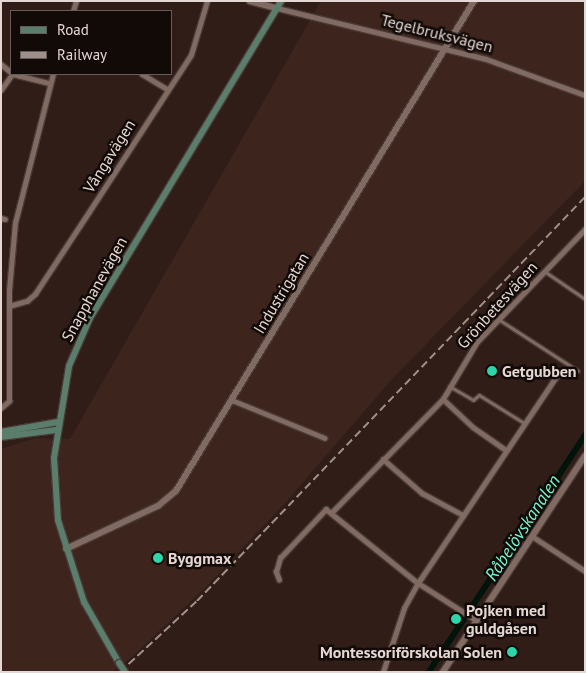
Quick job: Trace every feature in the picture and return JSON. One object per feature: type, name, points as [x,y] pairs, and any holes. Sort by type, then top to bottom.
[{"type":"main road","name":"Snapphanevägen","points":[[125,672],[90,615],[66,549],[54,491],[56,430],[69,366],[90,318],[281,1]]},
{"type":"main road","points":[[1,432],[58,422]]},
{"type":"main road","points":[[1,437],[56,430]]},
{"type":"street","name":"Vångavägen","points":[[9,306],[28,301],[36,294],[195,45],[207,1]]},
{"type":"street","name":"Tegelbruksvägen","points":[[250,1],[446,48],[523,70],[585,95]]},
{"type":"street","name":"Industrigatan","points":[[66,549],[158,506],[169,498],[232,400],[474,1]]},
{"type":"street","points":[[1,90],[11,75]]},
{"type":"street","points":[[20,75],[50,83]]},
{"type":"street","points":[[3,407],[9,398],[9,306],[15,223],[53,75]]},
{"type":"street","points":[[144,75],[167,89]]},
{"type":"street","name":"Grönbetesvägen","points":[[332,512],[443,399],[449,386],[477,342],[585,229]]},
{"type":"street","points":[[544,271],[585,299]]},
{"type":"street","points":[[498,319],[578,371]]},
{"type":"street","points":[[383,672],[404,608],[418,583],[556,377]]},
{"type":"street","points":[[449,386],[473,400],[479,395],[524,423]]},
{"type":"street","points":[[443,399],[473,427],[506,450]]},
{"type":"street","points":[[232,400],[325,438]]},
{"type":"street","points":[[443,672],[585,456]]},
{"type":"street","points":[[383,459],[422,493],[463,515]]},
{"type":"street","points":[[279,580],[276,572],[280,558],[322,510],[332,512],[418,583],[476,620]]},
{"type":"street","points":[[532,536],[585,571]]},
{"type":"shaded area","points":[[321,1],[585,1],[585,181],[392,379],[286,502],[206,587],[133,656],[112,672],[1,672],[1,449],[35,438],[70,439]]},
{"type":"waterway","name":"Råbelövskanalen","points":[[429,672],[585,435]]},
{"type":"railway","points":[[120,672],[197,601],[585,197]]},
{"type":"place","name":"Getgubben","points":[[492,371]]},
{"type":"place","name":"Byggmax","points":[[158,558]]},
{"type":"place","name":"Pojken med guldgåsen","points":[[456,619]]},
{"type":"place","name":"Montessoriförskolan Solen","points":[[512,652]]}]
